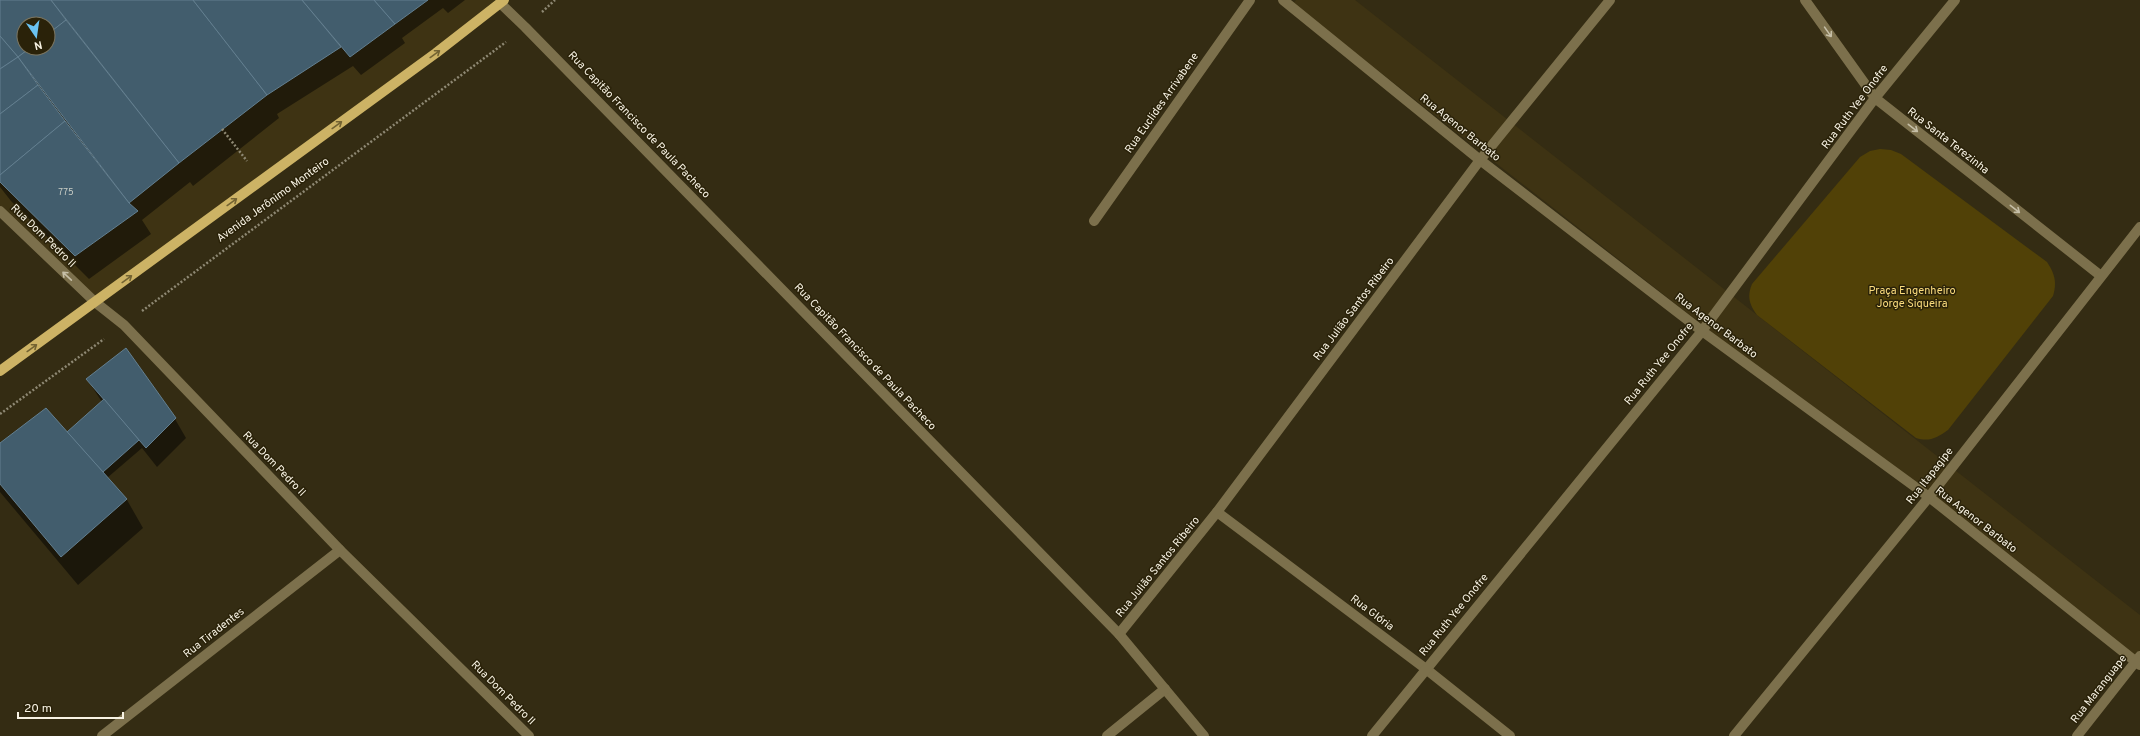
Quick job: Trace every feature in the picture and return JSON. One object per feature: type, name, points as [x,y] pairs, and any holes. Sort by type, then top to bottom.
[{"type":"main road","name":"Avenida Jerônimo Monteiro","points":[[0,371],[436,53],[502,2]]},
{"type":"street","name":"Rua Euclides Arrivabene","points":[[1094,221],[1250,0]]},
{"type":"street","name":"Rua Agenor Barbato","points":[[1283,0],[1480,160],[1702,331],[1929,497],[2139,661]]},
{"type":"street","name":"Rua Julião Santos Ribeiro","points":[[1119,634],[1217,512],[1480,160],[1610,0]]},
{"type":"street","name":"Rua Santa Terezinha","points":[[1805,0],[1875,98],[2102,276]]},
{"type":"street","name":"Rua Ruth Yee Onofre","points":[[1372,736],[1702,331],[1875,98],[1955,0]]},
{"type":"street","name":"Rua Capitão Francisco de Paula Pacheco","points":[[502,2],[1119,634],[1204,736]]},
{"type":"street","name":"Rua Dom Pedro II","points":[[0,211],[95,302],[124,325],[340,550],[529,736]]},
{"type":"street","name":"Rua Itapagipe","points":[[1734,736],[1929,497],[2140,227]]},
{"type":"street","name":"Rua Glória","points":[[1217,512],[1426,669],[1510,736]]},
{"type":"street","name":"Rua Tiradentes","points":[[102,736],[340,550]]},
{"type":"street","name":"Rua Maranguape","points":[[2078,736],[2139,661]]},
{"type":"street","points":[[1107,736],[1165,689]]},
{"type":"path","name":"Avenida Jerônimo Monteiro","points":[[0,414],[124,325],[476,66],[525,27],[555,0]]},
{"type":"path","points":[[222,129],[262,180]]},
{"type":"shaded area","points":[[0,0],[504,0],[95,302],[0,211]]},
{"type":"shaded area","points":[[1296,0],[1355,0],[2140,615],[2140,668],[1293,4]]},
{"type":"green space","name":"Praça Engenheiro Jorge Siqueira","points":[[1880,149],[1891,150],[1901,154],[2047,262],[2054,279],[2055,287],[2053,296],[1948,430],[1936,437],[1925,440],[1916,438],[1757,315],[1752,307],[1749,296],[1752,284],[1860,157],[1870,151]]},
{"type":"building","points":[[0,0],[51,0],[66,20],[56,28],[56,16],[16,16],[16,55],[0,36]]},
{"type":"building","points":[[51,0],[193,0],[267,95],[179,163]]},
{"type":"building","points":[[193,0],[302,0],[341,47],[267,95]]},
{"type":"building","points":[[302,0],[374,0],[395,24],[350,57]]},
{"type":"building","points":[[374,0],[428,0],[395,24]]},
{"type":"building","points":[[66,20],[179,163],[129,203],[18,57],[56,56],[56,28]]},
{"type":"building","points":[[0,36],[18,57],[0,69]]},
{"type":"building","points":[[18,57],[38,85],[0,114],[0,69]]},
{"type":"building","points":[[38,85],[65,121],[0,175],[0,114]]},
{"type":"building","points":[[65,121],[129,203],[138,211],[75,256],[0,182],[0,175]]},
{"type":"building","points":[[126,348],[176,418],[146,448],[86,379]]},
{"type":"building","points":[[104,399],[139,440],[103,472],[67,432]]},
{"type":"building","points":[[46,408],[127,499],[61,557],[0,484],[0,443]]}]
